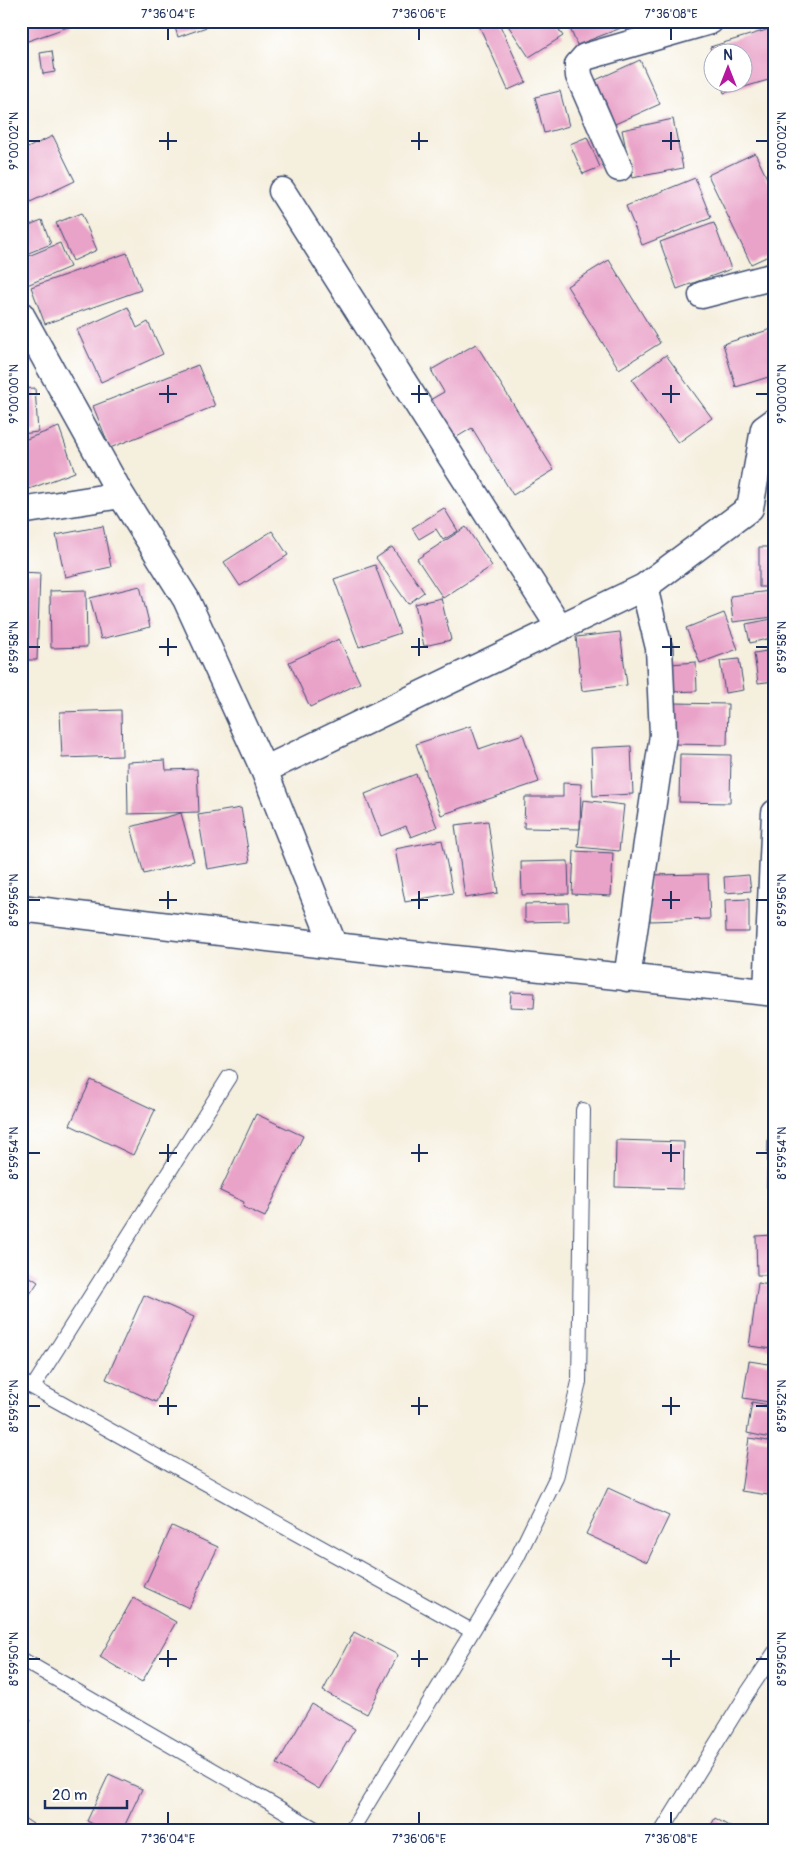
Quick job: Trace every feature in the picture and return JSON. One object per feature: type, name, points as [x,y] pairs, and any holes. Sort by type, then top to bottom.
[{"type":"street","points":[[619,168],[579,76],[578,64],[585,57],[710,21]]},
{"type":"street","points":[[282,191],[560,628]]},
{"type":"street","points":[[702,295],[775,276]]},
{"type":"street","points":[[21,315],[121,495],[186,600],[264,770],[334,946]]},
{"type":"street","points":[[264,770],[644,587],[750,508],[764,429],[775,421]]},
{"type":"street","points":[[21,512],[121,495]]},
{"type":"street","points":[[627,978],[664,735],[659,648],[644,587]]},
{"type":"street","points":[[21,908],[334,946],[771,992],[775,813]]},
{"type":"lane","points":[[229,1078],[27,1384],[472,1631]]},
{"type":"lane","points":[[351,1831],[517,1558],[556,1478],[579,1382],[583,1110]]},
{"type":"lane","points":[[662,1831],[775,1652]]},
{"type":"lane","points":[[21,1659],[319,1831]]},
{"type":"building","points":[[21,21],[69,21],[71,26],[25,42],[21,31]]},
{"type":"building","points":[[173,21],[214,21],[215,24],[178,37]]},
{"type":"building","points":[[477,21],[498,21],[526,82],[508,90]]},
{"type":"building","points":[[505,21],[553,21],[563,36],[529,57]]},
{"type":"building","points":[[567,21],[619,21],[621,28],[577,45]]},
{"type":"building","points":[[773,28],[775,36],[775,78],[754,84],[754,42],[727,42]]},
{"type":"building","points":[[52,51],[55,72],[43,74],[40,53]]},
{"type":"building","points":[[640,60],[660,104],[615,124],[596,80]]},
{"type":"building","points":[[560,91],[569,126],[544,133],[535,97]]},
{"type":"building","points":[[673,119],[683,168],[632,178],[622,130]]},
{"type":"building","points":[[53,136],[75,181],[28,203],[21,188],[21,151]]},
{"type":"building","points":[[587,137],[600,167],[583,174],[570,144]]},
{"type":"building","points":[[755,153],[775,195],[775,253],[751,264],[708,175]]},
{"type":"building","points":[[695,178],[711,218],[642,245],[626,206]]},
{"type":"building","points":[[81,213],[97,250],[73,261],[56,223]]},
{"type":"building","points":[[42,220],[51,244],[21,256],[21,228]]},
{"type":"building","points":[[714,223],[731,269],[677,289],[660,242]]},
{"type":"building","points":[[60,243],[70,267],[27,285],[21,271],[21,259]]},
{"type":"building","points":[[127,253],[141,290],[45,324],[31,287]]},
{"type":"building","points":[[609,260],[660,343],[619,369],[567,286]]},
{"type":"building","points":[[128,307],[137,328],[148,322],[163,354],[101,382],[77,330]]},
{"type":"building","points":[[775,328],[775,375],[736,387],[723,344]]},
{"type":"building","points":[[476,344],[554,470],[513,495],[472,428],[452,440],[428,401],[444,392],[431,370]]},
{"type":"building","points":[[666,355],[712,418],[678,443],[632,380]]},
{"type":"building","points":[[198,365],[215,406],[110,448],[93,406]]},
{"type":"building","points":[[35,388],[38,432],[21,434],[21,389]]},
{"type":"building","points":[[59,427],[75,472],[21,492],[21,441]]},
{"type":"building","points":[[444,508],[458,531],[443,540],[436,529],[419,539],[412,528]]},
{"type":"building","points":[[103,526],[111,567],[65,577],[56,535]]},
{"type":"building","points":[[466,527],[492,566],[443,598],[417,559]]},
{"type":"building","points":[[272,531],[288,555],[240,586],[224,562]]},
{"type":"building","points":[[392,547],[424,592],[408,604],[376,558]]},
{"type":"building","points":[[759,547],[775,547],[775,587],[759,587]]},
{"type":"building","points":[[375,565],[400,633],[359,647],[334,579]]},
{"type":"building","points":[[21,572],[40,573],[37,660],[21,660]]},
{"type":"building","points":[[140,586],[150,627],[101,639],[90,598]]},
{"type":"building","points":[[86,590],[87,647],[51,648],[50,591]]},
{"type":"building","points":[[770,591],[773,617],[733,622],[730,596]]},
{"type":"building","points":[[441,598],[451,640],[424,646],[415,604]]},
{"type":"building","points":[[724,613],[738,649],[700,663],[686,628]]},
{"type":"building","points":[[772,619],[775,637],[750,643],[746,624]]},
{"type":"building","points":[[620,632],[627,685],[582,691],[576,637]]},
{"type":"building","points":[[339,639],[360,683],[310,707],[289,662]]},
{"type":"building","points":[[773,650],[775,681],[758,683],[754,653]]},
{"type":"building","points":[[739,659],[744,690],[725,693],[720,661]]},
{"type":"building","points":[[696,662],[697,691],[672,692],[671,664]]},
{"type":"building","points":[[673,703],[728,704],[727,745],[672,744]]},
{"type":"building","points":[[121,710],[122,756],[62,758],[60,712]]},
{"type":"building","points":[[471,726],[479,749],[523,734],[539,782],[441,815],[416,744]]},
{"type":"building","points":[[631,746],[633,794],[593,796],[591,748]]},
{"type":"building","points":[[680,754],[731,755],[730,803],[679,802]]},
{"type":"building","points":[[165,760],[166,770],[197,769],[199,812],[128,814],[127,762]]},
{"type":"building","points":[[416,774],[437,827],[411,837],[406,826],[381,836],[365,794]]},
{"type":"building","points":[[563,783],[581,784],[580,829],[524,828],[525,797],[563,797]]},
{"type":"building","points":[[583,800],[624,805],[619,851],[578,847]]},
{"type":"building","points":[[241,808],[250,862],[207,869],[198,815]]},
{"type":"building","points":[[181,813],[194,861],[144,874],[131,827]]},
{"type":"building","points":[[488,821],[498,893],[465,898],[455,825]]},
{"type":"building","points":[[442,840],[453,893],[405,902],[395,849]]},
{"type":"building","points":[[574,851],[613,853],[611,896],[572,894]]},
{"type":"building","points":[[568,861],[569,894],[522,895],[521,862]]},
{"type":"building","points":[[708,874],[710,919],[650,921],[649,875]]},
{"type":"building","points":[[749,875],[751,891],[725,893],[724,877]]},
{"type":"building","points":[[749,899],[749,932],[726,932],[725,900]]},
{"type":"building","points":[[568,903],[569,921],[525,922],[525,904]]},
{"type":"building","points":[[511,992],[535,993],[534,1008],[510,1007]]},
{"type":"building","points":[[91,1080],[155,1110],[133,1155],[70,1125]]},
{"type":"building","points":[[256,1114],[303,1136],[265,1217],[243,1207],[244,1202],[220,1191]]},
{"type":"building","points":[[768,1138],[775,1139],[775,1188],[767,1188]]},
{"type":"building","points":[[616,1140],[684,1142],[683,1189],[615,1187]]},
{"type":"building","points":[[774,1235],[775,1275],[757,1275],[756,1236]]},
{"type":"building","points":[[21,1271],[38,1282],[21,1307]]},
{"type":"building","points":[[758,1283],[775,1286],[773,1349],[749,1346]]},
{"type":"building","points":[[144,1295],[194,1317],[156,1402],[106,1379]]},
{"type":"building","points":[[749,1361],[775,1365],[775,1403],[743,1398]]},
{"type":"building","points":[[752,1402],[775,1406],[775,1439],[747,1433]]},
{"type":"building","points":[[749,1438],[775,1442],[775,1496],[741,1491]]},
{"type":"building","points":[[608,1488],[669,1516],[647,1562],[586,1534]]},
{"type":"building","points":[[172,1526],[218,1547],[189,1608],[144,1587]]},
{"type":"building","points":[[133,1598],[176,1622],[142,1682],[100,1657]]},
{"type":"building","points":[[354,1632],[398,1655],[367,1714],[323,1691]]},
{"type":"building","points":[[312,1704],[355,1729],[319,1789],[277,1764]]},
{"type":"building","points":[[21,1715],[31,1720],[21,1739]]},
{"type":"building","points":[[109,1774],[142,1789],[122,1831],[107,1831],[87,1821]]},
{"type":"building","points":[[21,1816],[33,1824],[28,1831],[21,1831]]},
{"type":"building","points":[[715,1818],[737,1831],[708,1831]]}]
